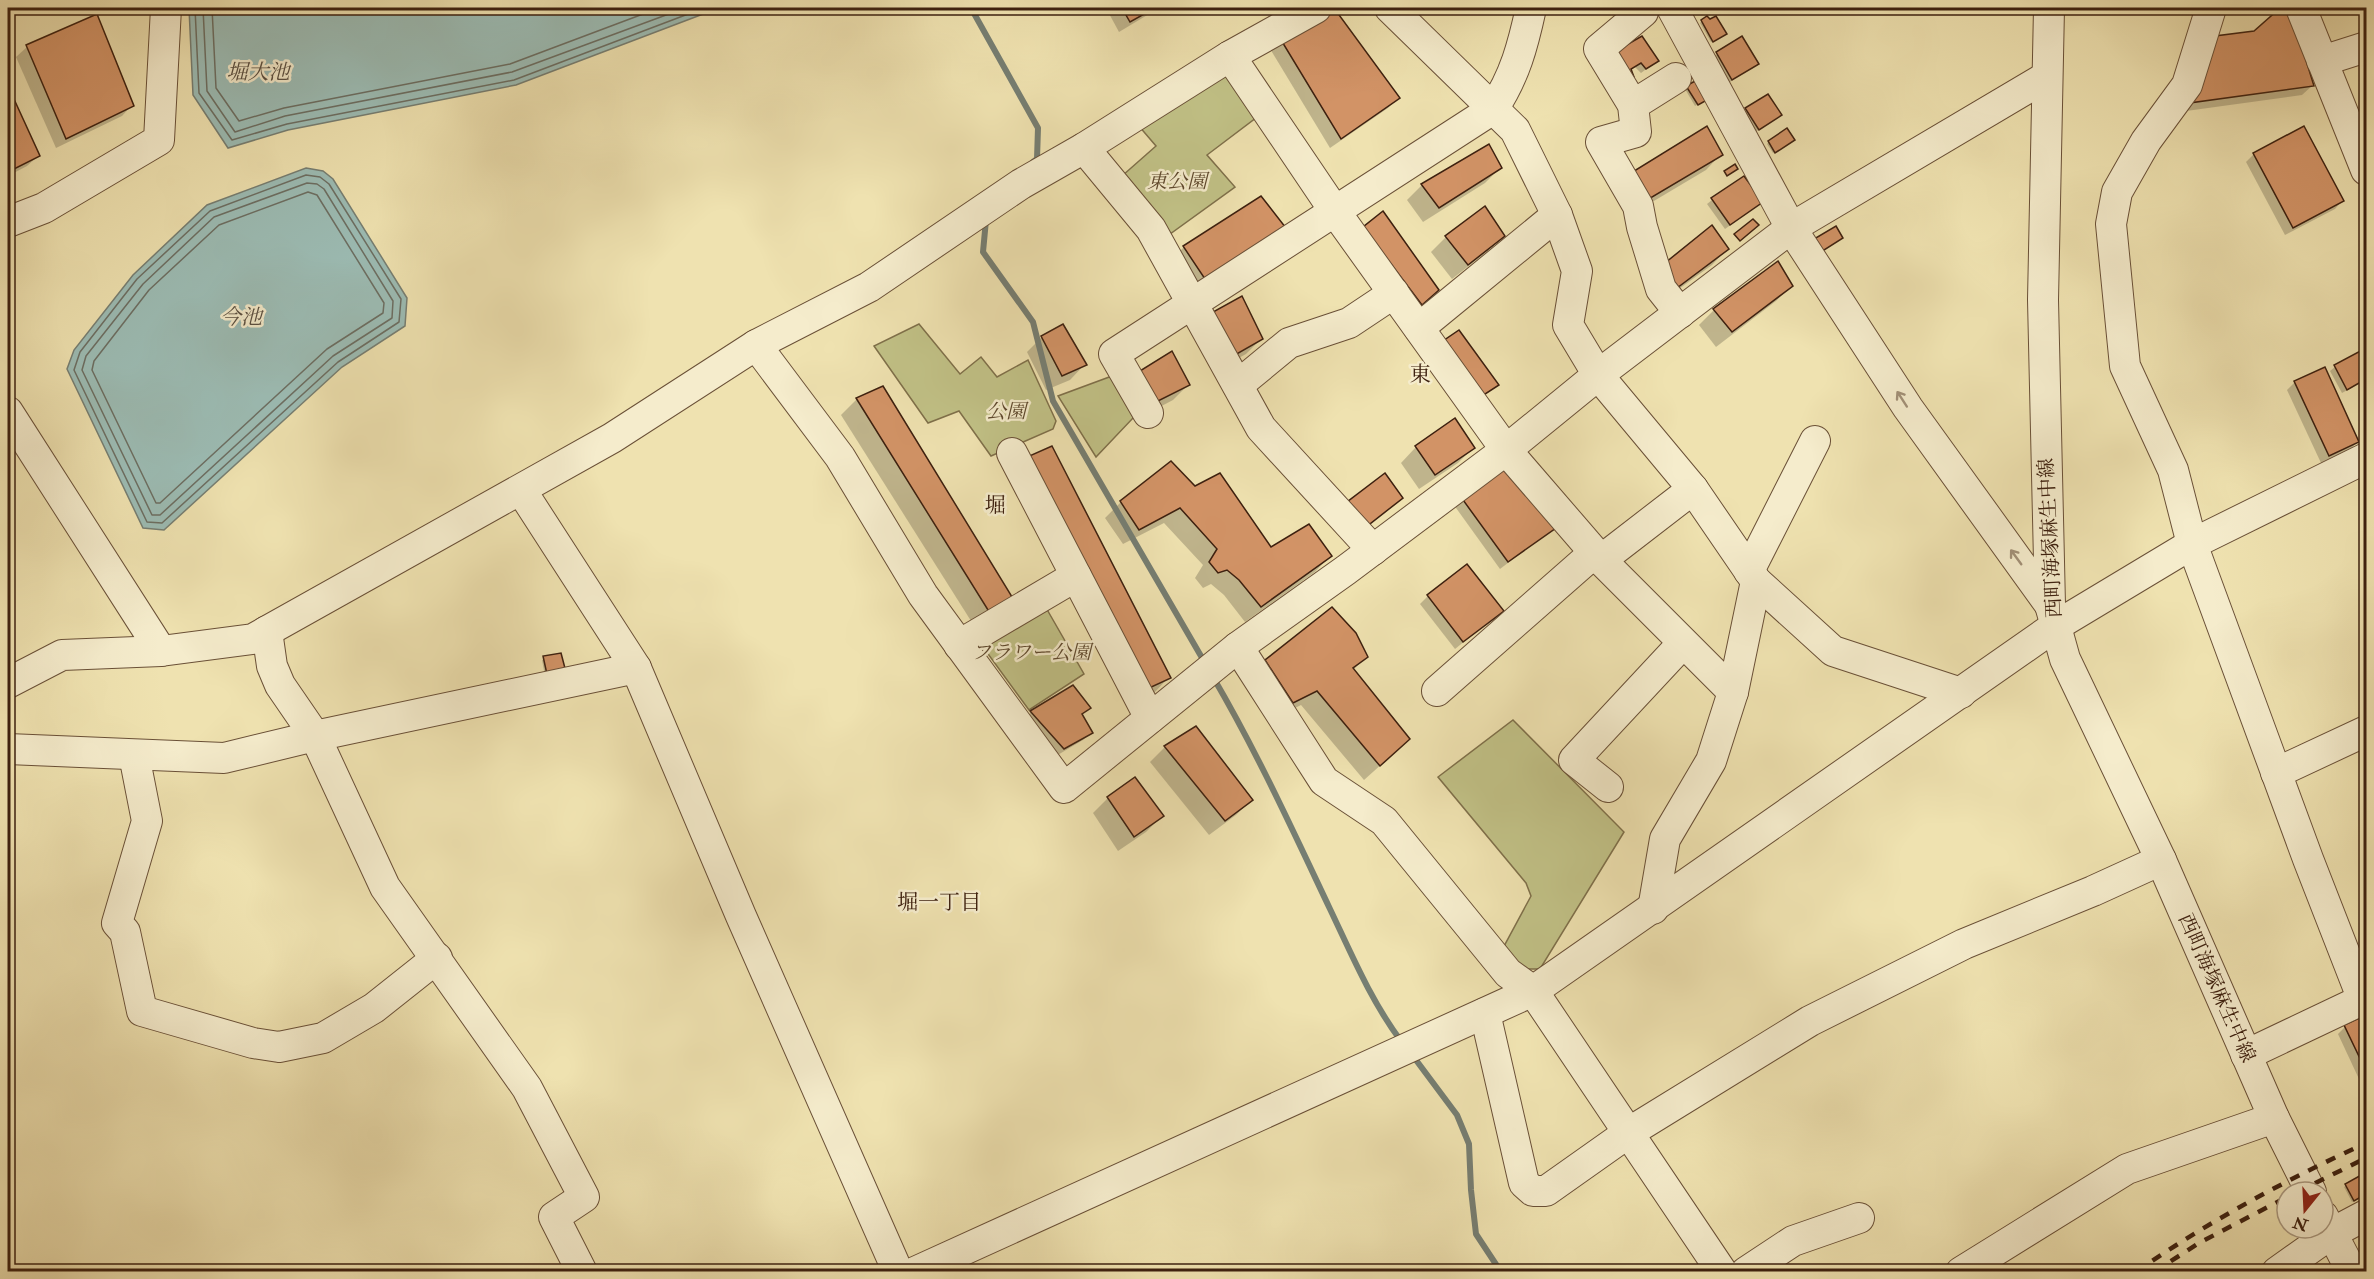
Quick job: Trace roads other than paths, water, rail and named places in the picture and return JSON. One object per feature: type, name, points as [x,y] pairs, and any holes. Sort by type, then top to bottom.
[{"type":"street","points":[[8,222],[44,208],[159,140],[166,8]]},
{"type":"street","points":[[8,683],[62,655],[161,651],[253,639],[267,632],[612,438],[756,345],[869,287],[1021,184],[1084,148],[1230,56],[1269,20],[1316,8]]},
{"type":"street","points":[[1390,8],[1515,130],[1557,215],[1577,271],[1568,325],[1598,375],[1693,489],[1752,576],[1833,651],[1960,693]]},
{"type":"street","points":[[1148,413],[1114,354],[1493,109],[1508,86],[1524,43],[1531,8]]},
{"type":"street","points":[[1672,8],[1791,228],[1908,408],[2052,616]]},
{"type":"street","name":"西町海塚麻生中線","points":[[2049,8],[2043,300],[2052,616],[2065,659],[2162,860],[2274,1118],[2305,1180]]},
{"type":"street","points":[[2211,8],[2187,85],[2146,141],[2117,192],[2111,224],[2125,366],[2173,470],[2192,544],[2276,773],[2365,999],[2246,1054]]},
{"type":"street","points":[[2301,8],[2367,170]]},
{"type":"street","points":[[1643,12],[1599,49],[1633,105],[1636,132],[1601,142],[1638,206],[1661,289],[1680,313]]},
{"type":"street","points":[[2322,61],[2367,47]]},
{"type":"street","points":[[1230,56],[1334,210],[1506,450],[1598,557],[1732,693]]},
{"type":"street","points":[[756,345],[840,457],[923,595],[1064,788],[1238,647],[1373,550],[1506,450],[1598,375],[1791,228],[2046,77]]},
{"type":"street","points":[[1633,105],[1676,78]]},
{"type":"street","points":[[1084,148],[1151,229],[1261,428],[1373,550]]},
{"type":"street","points":[[1419,328],[1557,215]]},
{"type":"street","points":[[1238,385],[1289,343],[1349,323],[1394,293]]},
{"type":"street","points":[[8,412],[161,651]]},
{"type":"street","points":[[1653,909],[1665,839],[1711,761],[1732,693],[1752,576],[1815,441]]},
{"type":"street","points":[[1012,453],[1150,718]]},
{"type":"street","points":[[915,1272],[1533,991],[1960,693],[2052,616],[2367,458]]},
{"type":"street","points":[[1437,691],[1598,557],[1693,489]]},
{"type":"street","points":[[521,490],[636,668],[736,905],[898,1272]]},
{"type":"street","points":[[959,645],[1076,576]]},
{"type":"street","points":[[267,632],[272,666],[276,675],[315,736],[385,887],[527,1088],[584,1197],[554,1217],[582,1272]]},
{"type":"street","points":[[1608,787],[1574,760],[1683,643]]},
{"type":"street","points":[[1238,647],[1324,781],[1384,821],[1508,973],[1533,991],[1722,1272]]},
{"type":"street","points":[[8,749],[224,758],[315,736],[636,668]]},
{"type":"street","points":[[2276,773],[2367,731]]},
{"type":"street","points":[[134,755],[147,821],[117,923],[125,932],[142,1011],[253,1043],[279,1047],[323,1038],[374,1008],[437,958]]},
{"type":"street","points":[[1485,1013],[1524,1183],[1533,1191],[1546,1191],[1628,1133],[1810,1020],[1964,944],[2162,860]]},
{"type":"street","points":[[1961,1272],[2127,1169],[2274,1118]]},
{"type":"street","points":[[2335,1222],[2367,1215]]},
{"type":"street","points":[[1746,1272],[1793,1241],[1859,1218]]},
{"type":"street","points":[[2335,1238],[2352,1272]]},
{"type":"street","points":[[2277,1272],[2311,1240]]},
{"type":"water","name":"堀大池","points":[[189,8],[719,8],[516,85],[288,130],[228,148],[193,95]]},
{"type":"water","name":"今池","points":[[306,168],[323,171],[333,179],[407,298],[405,326],[342,367],[164,530],[143,528],[67,369],[74,350],[133,275],[207,205]]},
{"type":"waterway","points":[[971,8],[1038,128],[1037,159],[1033,162]]},
{"type":"waterway","points":[[986,220],[983,252],[1033,322],[1053,401],[1205,663]]},
{"type":"waterway","points":[[1213,677],[1274,792],[1362,976],[1380,1010],[1401,1041]]},
{"type":"waterway","points":[[1413,1056],[1457,1115],[1469,1144],[1476,1234],[1501,1272]]},
{"type":"railway","points":[[2136,1272],[2248,1202],[2366,1143]]},
{"type":"railway","points":[[2321,1180],[2366,1158]]},
{"type":"railway","points":[[2154,1272],[2199,1243],[2275,1203]]},
{"type":"district","name":"東","points":[[1420,374]]},
{"type":"district","name":"堀","points":[[995,505]]},
{"type":"district","name":"堀一丁目","points":[[939,902]]},
{"type":"park label","name":"東公園","points":[[1177,181]]},
{"type":"park label","name":"公園","points":[[1006,411]]},
{"type":"park label","name":"フラワー公園","points":[[1031,652]]}]
